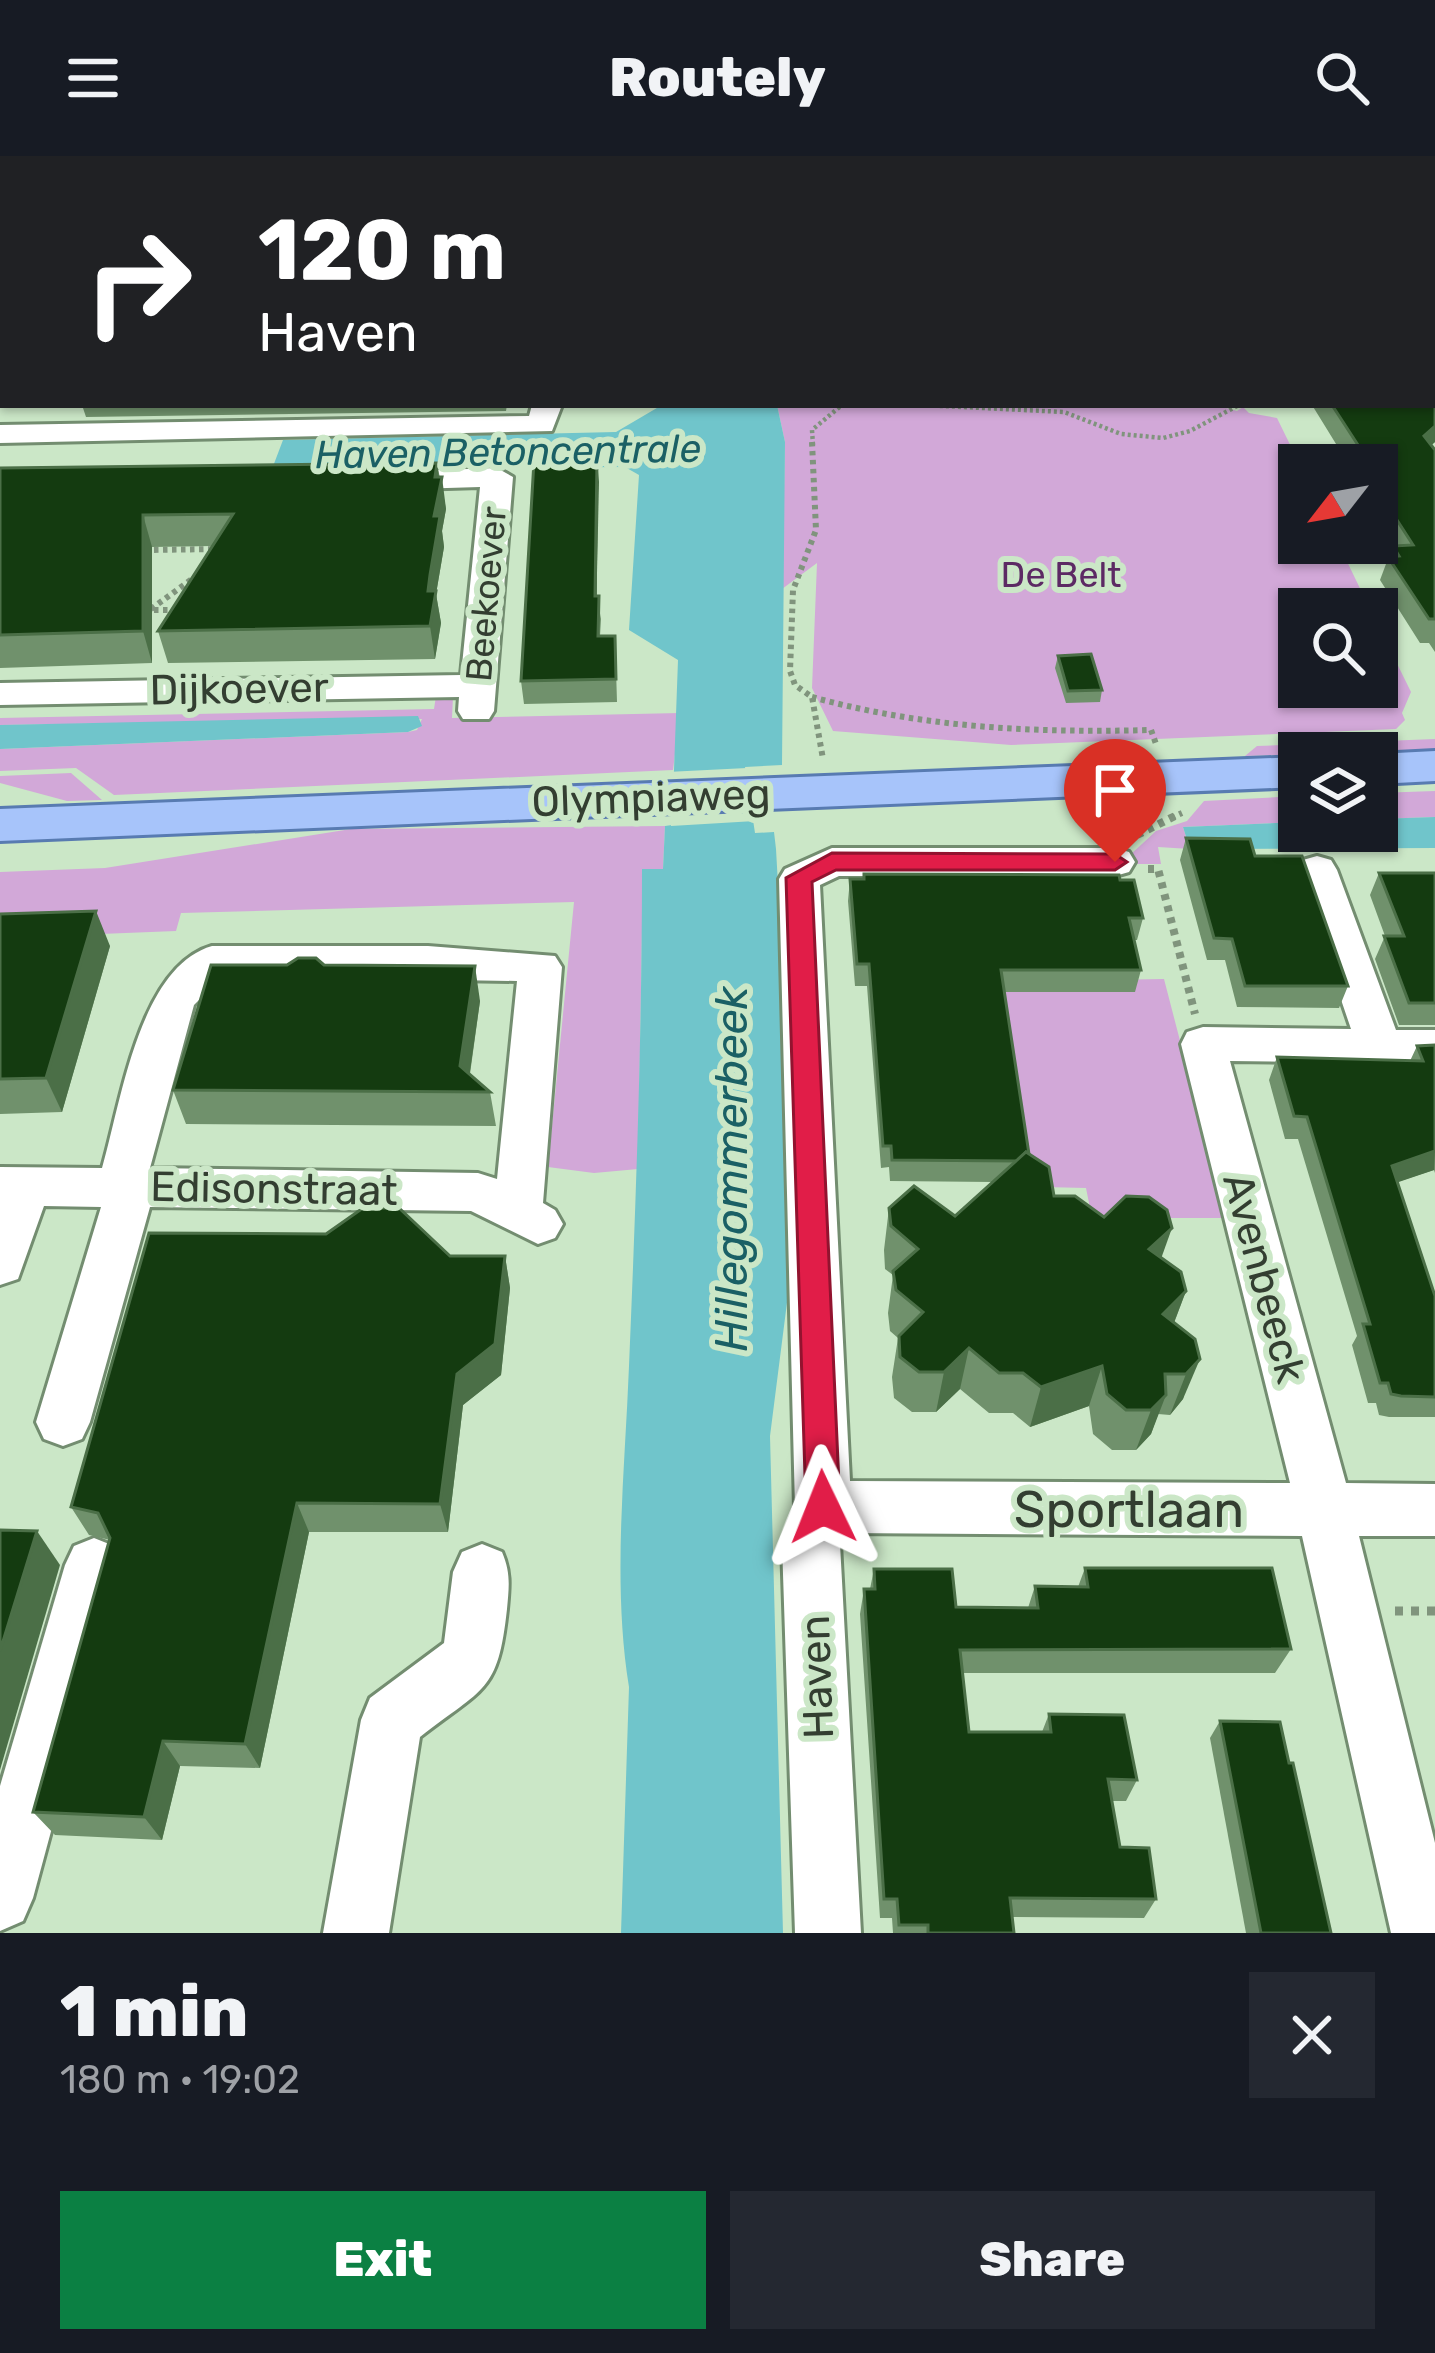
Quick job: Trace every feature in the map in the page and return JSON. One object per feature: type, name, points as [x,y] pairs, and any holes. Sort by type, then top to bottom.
[{"type":"main road","points":[[1398,768],[1435,766]]},
{"type":"main road","name":"Olympiaweg","points":[[1,824],[1278,773]]},
{"type":"street","points":[[0,434],[544,415]]},
{"type":"street","name":"Beekoever","points":[[343,482],[497,477],[477,699]]},
{"type":"street","name":"Dijkoever","points":[[0,694],[477,699]]},
{"type":"street","name":"Haven","points":[[828,1933],[811,1544],[823,1507],[799,878],[832,862],[1136,866]]},
{"type":"street","points":[[1317,870],[1380,1048]]},
{"type":"street","name":"Edisonstraat","points":[[13,1186],[478,1192],[529,1219],[540,968],[428,961],[212,961],[173,998],[126,1187]]},
{"type":"street","points":[[1203,1044],[1435,1048]]},
{"type":"street","name":"Avenbeeck","points":[[1203,1044],[1325,1511],[1424,1933]]},
{"type":"street","points":[[0,1264],[13,1186]]},
{"type":"street","points":[[63,1422],[126,1187]]},
{"type":"street","name":"Sportlaan","points":[[823,1507],[1435,1510]]},
{"type":"street","points":[[0,1898],[94,1565]]},
{"type":"street","points":[[356,1933],[392,1720],[472,1659],[482,1572]]},
{"type":"path","points":[[838,408],[812,430],[816,530],[793,590],[790,671],[795,686],[812,697],[941,728],[1000,734],[1151,730],[1157,747]]},
{"type":"path","points":[[983,408],[1064,412],[1121,434],[1163,438],[1190,431],[1233,408]]},
{"type":"path","points":[[213,553],[218,535]]},
{"type":"path","points":[[144,550],[213,553],[238,548]]},
{"type":"path","points":[[146,628],[150,610],[200,570]]},
{"type":"path","points":[[129,610],[197,610]]},
{"type":"path","points":[[812,697],[820,742]]},
{"type":"path","points":[[1187,807],[1140,832],[1136,866],[1203,1044]]},
{"type":"green space","name":"De Belt","points":[[778,408],[1244,408],[1277,418],[1290,444],[1278,444],[1278,564],[1348,564],[1360,588],[1278,588],[1278,708],[1398,708],[1398,666],[1411,692],[1402,713],[1405,720],[1396,729],[1011,745],[833,731],[812,688],[817,563],[782,589],[785,442]]},
{"type":"green space","points":[[436,696],[453,696],[452,718],[680,713],[673,770],[114,795],[76,768],[0,771],[0,749],[408,732],[417,730],[422,719],[0,725],[0,718],[434,709]]},
{"type":"green space","points":[[1435,739],[1435,750],[1398,751],[1398,740]]},
{"type":"green space","points":[[1278,745],[1278,755],[1245,756],[1257,746]]},
{"type":"green space","points":[[71,773],[102,800],[67,801],[0,783],[0,776]]},
{"type":"green space","points":[[1435,791],[1435,817],[1398,818],[1398,792]]},
{"type":"green space","points":[[1278,797],[1278,823],[1183,827],[1190,849],[1158,847],[1161,864],[1131,864],[1129,856],[1156,831],[1187,821],[1204,801]]},
{"type":"green space","points":[[665,826],[663,869],[643,869],[638,1169],[594,1173],[548,1167],[574,902],[181,913],[176,931],[0,938],[0,872],[105,868],[351,829]]},
{"type":"green space","points":[[1164,979],[1226,1218],[1092,1218],[1086,1188],[1044,1187],[1026,1170],[994,982]]},
{"type":"water","points":[[657,408],[778,408],[785,442],[782,765],[745,767],[755,833],[774,832],[776,849],[797,1224],[770,1436],[783,1933],[621,1933],[629,1687],[621,1607],[621,1526],[636,1180],[642,869],[663,869],[665,826],[672,825],[678,660],[629,630],[639,475],[625,467],[272,469],[283,440],[616,432]]},
{"type":"water","points":[[418,716],[422,726],[408,732],[0,749],[0,725]]},
{"type":"water","points":[[1435,817],[1435,848],[1398,848],[1398,818]]},
{"type":"water","points":[[1278,823],[1278,849],[1190,849],[1183,827]]},
{"type":"pier","points":[[747,768],[755,821],[671,826],[667,772]]},
{"type":"building","points":[[1334,408],[1435,408],[1435,426],[1424,436],[1435,450],[1435,619],[1429,619],[1393,564],[1398,564],[1398,546],[1413,545],[1398,522],[1398,444],[1357,444]]},
{"type":"building","points":[[597,460],[598,636],[615,636],[616,679],[521,681],[534,461]]},
{"type":"building","points":[[437,463],[435,477],[442,477],[434,516],[440,516],[428,591],[436,591],[430,626],[158,631],[233,514],[143,515],[143,631],[0,635],[0,468]]},
{"type":"building","points":[[1091,654],[1102,690],[1068,691],[1058,656]]},
{"type":"building","points":[[1186,838],[1250,839],[1255,856],[1302,856],[1348,986],[1245,986],[1232,939],[1214,938]]},
{"type":"building","points":[[1379,873],[1435,873],[1435,1003],[1409,1003],[1384,936],[1404,936]]},
{"type":"building","points":[[864,874],[1119,875],[1120,880],[1134,880],[1143,918],[1129,918],[1141,970],[1001,970],[1029,1154],[1017,1161],[892,1160],[891,1146],[883,1146],[869,964],[857,964],[850,879],[864,879]]},
{"type":"building","points":[[96,911],[46,1078],[0,1079],[0,914]]},
{"type":"building","points":[[298,958],[316,958],[324,965],[475,966],[460,1066],[490,1092],[173,1090],[211,965],[287,965]]},
{"type":"building","points":[[1435,1045],[1435,1151],[1392,1166],[1435,1296],[1435,1397],[1401,1396],[1391,1394],[1388,1383],[1380,1383],[1363,1324],[1370,1324],[1307,1117],[1294,1116],[1277,1057],[1423,1061],[1417,1046]]},
{"type":"building","points":[[1026,1152],[1049,1167],[1054,1196],[1075,1196],[1104,1217],[1126,1196],[1149,1197],[1167,1210],[1172,1228],[1149,1249],[1181,1272],[1186,1291],[1163,1314],[1195,1339],[1200,1359],[1186,1374],[1165,1374],[1166,1395],[1151,1410],[1126,1410],[1107,1394],[1102,1366],[1041,1387],[1023,1373],[999,1373],[969,1348],[944,1372],[919,1372],[900,1357],[899,1336],[923,1312],[896,1290],[893,1271],[918,1249],[891,1226],[889,1208],[914,1186],[955,1216]]},
{"type":"building","points":[[363,1208],[399,1208],[450,1256],[505,1256],[495,1344],[457,1374],[440,1504],[297,1503],[245,1744],[163,1741],[144,1817],[33,1812],[110,1538],[98,1513],[71,1507],[149,1233],[326,1234]]},
{"type":"building","points":[[0,1530],[37,1531],[0,1651]]},
{"type":"building","points":[[1085,1568],[1272,1568],[1291,1649],[960,1650],[969,1732],[1051,1732],[1049,1714],[1124,1715],[1137,1780],[1108,1779],[1120,1847],[1149,1848],[1156,1899],[1010,1898],[1014,1933],[928,1933],[928,1925],[899,1925],[897,1899],[884,1899],[864,1589],[875,1589],[874,1569],[952,1569],[956,1607],[1038,1608],[1035,1586],[1088,1587]]},
{"type":"building","points":[[1220,1721],[1280,1722],[1331,1933],[1261,1933]]},
{"type":"route","points":[[823,1507],[799,878],[832,862],[1115,862]]},
{"type":"water label","name":"Haven Betoncentrale","points":[[508,452]]},
{"type":"water label","name":"Hillegommerbeek","points":[[731,1169]]}]
